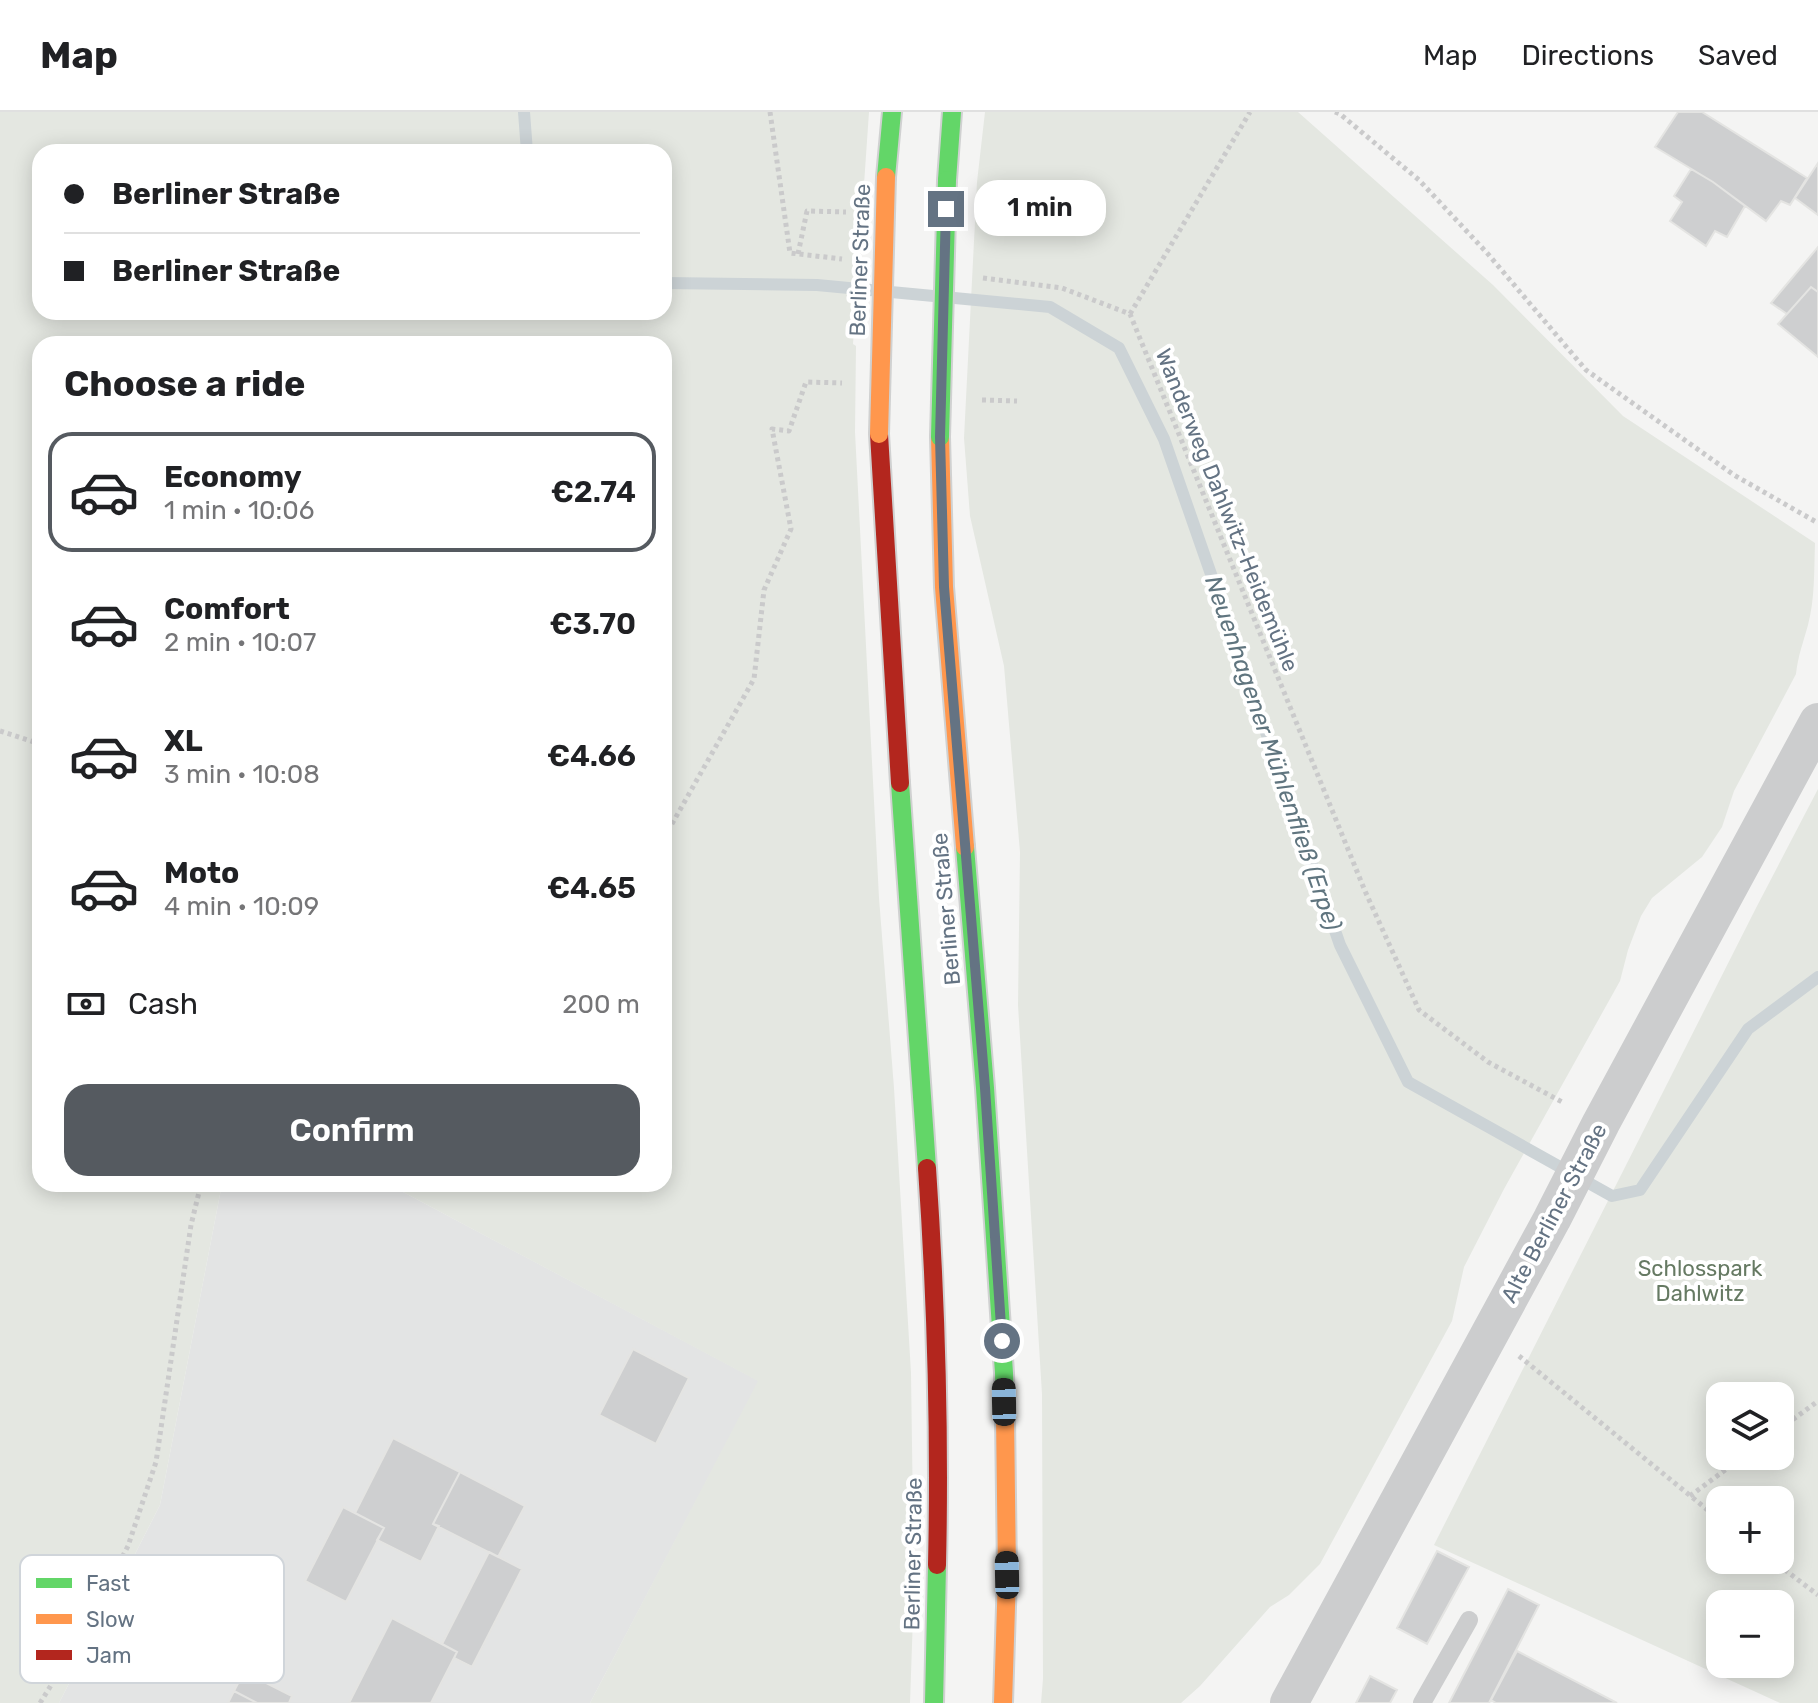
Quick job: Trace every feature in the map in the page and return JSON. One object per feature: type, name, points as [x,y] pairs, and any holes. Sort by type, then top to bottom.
[{"type":"main road","name":"Berliner Straße","points":[[892,112],[886,177],[879,434],[931,1232],[939,1466],[934,1703]]},
{"type":"main road","name":"Berliner Straße","points":[[952,112],[947,180],[940,437],[944,587],[986,1103],[1004,1373],[1007,1575],[1003,1703]]},
{"type":"street","name":"Alte Berliner Straße","points":[[1296,1700],[1601,1123],[1818,722]]},
{"type":"lane","points":[[1422,1703],[1469,1620]]},
{"type":"path","points":[[770,112],[790,253],[845,260]]},
{"type":"path","points":[[969,276],[1062,288],[1130,314],[1250,112]]},
{"type":"path","points":[[1335,112],[1419,180],[1488,254],[1586,370],[1734,475],[1818,523]]},
{"type":"path","points":[[798,254],[807,211],[856,213]]},
{"type":"path","name":"Wanderweg Dahlwitz-Heidemühle","points":[[1130,314],[1359,876],[1419,1010],[1488,1062],[1564,1103]]},
{"type":"path","points":[[672,824],[754,679],[764,590],[791,529],[772,429],[789,431],[806,382],[846,383]]},
{"type":"path","points":[[981,400],[1017,401]]},
{"type":"path","points":[[0,731],[32,741]]},
{"type":"path","points":[[123,1555],[156,1462],[191,1225],[199,1192]]},
{"type":"path","points":[[1488,1335],[1519,1355],[1706,1509]]},
{"type":"path","points":[[1794,1419],[1818,1401]]},
{"type":"path","points":[[1689,1496],[1725,1470]]},
{"type":"path","points":[[1790,1574],[1818,1595]]},
{"type":"path","points":[[40,1703],[52,1683]]},
{"type":"shaded area","points":[[220,1192],[403,1192],[759,1381],[590,1703],[59,1703],[69,1683],[284,1683],[284,1555],[134,1555],[160,1505]]},
{"type":"green space","points":[[0,112],[869,112],[853,344],[856,346],[855,432],[879,898],[911,1373],[914,1587],[910,1703],[590,1703],[758,1381],[403,1192],[672,1192],[672,336],[32,336],[32,1192],[220,1192],[160,1505],[134,1555],[20,1555],[20,1683],[69,1683],[59,1703],[0,1703]]},
{"type":"green space","points":[[985,112],[1298,112],[1493,285],[1623,416],[1815,543],[1812,605],[1796,674],[1734,791],[1722,827],[1702,857],[1652,898],[1641,916],[1620,981],[1464,1267],[1452,1321],[1320,1564],[1289,1595],[1270,1607],[1181,1703],[1041,1703],[1042,1394],[1018,1005],[1020,852],[1004,666],[970,516],[964,438],[977,182]]},
{"type":"green space","name":"Schlosspark Dahlwitz","points":[[1818,789],[1818,1703],[1780,1703],[1725,1678],[1794,1678],[1794,1590],[1706,1590],[1706,1669],[1434,1545]]},
{"type":"building","points":[[1678,112],[1702,112],[1807,178],[1790,205],[1781,201],[1766,221],[1713,182],[1655,147]]},
{"type":"building","points":[[1818,163],[1818,215],[1795,198]]},
{"type":"building","points":[[1691,169],[1745,206],[1727,237],[1715,231],[1706,246],[1670,221],[1682,202],[1674,196]]},
{"type":"building","points":[[1818,247],[1818,292],[1811,287],[1787,314],[1771,303]]},
{"type":"building","points":[[1811,287],[1818,292],[1818,357],[1778,324]]},
{"type":"building","points":[[633,1349],[689,1378],[656,1444],[599,1415]]},
{"type":"building","points":[[393,1438],[460,1472],[433,1524],[439,1526],[421,1562],[377,1540],[384,1528],[355,1513]]},
{"type":"building","points":[[460,1472],[525,1506],[498,1557],[433,1524]]},
{"type":"building","points":[[343,1507],[384,1528],[346,1602],[305,1581]]},
{"type":"building","points":[[1437,1551],[1469,1567],[1427,1644],[1397,1628]]},
{"type":"building","points":[[489,1552],[522,1569],[472,1667],[454,1658],[457,1652],[442,1644]]},
{"type":"building","points":[[1508,1589],[1539,1605],[1489,1703],[1449,1703]]},
{"type":"building","points":[[392,1618],[457,1652],[431,1703],[349,1703]]},
{"type":"building","points":[[1517,1651],[1617,1703],[1496,1703],[1491,1700]]},
{"type":"building","points":[[1370,1676],[1397,1690],[1390,1703],[1356,1703]]},
{"type":"building","points":[[238,1683],[266,1683],[292,1696],[289,1703],[257,1703],[234,1691]]},
{"type":"building","points":[[234,1691],[257,1703],[228,1703]]},
{"type":"waterway","name":"Neuenhagener Mühlenfließ (Erpe)","points":[[524,112],[526,144]]},
{"type":"waterway","name":"Neuenhagener Mühlenfließ (Erpe)","points":[[672,283],[817,285],[1050,307],[1119,348],[1164,439],[1340,945],[1408,1082],[1612,1196],[1640,1190],[1748,1029],[1818,977]]},
{"type":"traffic: fast","points":[[886,177],[892,112]]},
{"type":"traffic: fast","points":[[947,180],[952,112]]},
{"type":"traffic: fast","points":[[940,437],[947,180]]},
{"type":"traffic: fast","points":[[900,783],[927,1168]]},
{"type":"traffic: fast","points":[[965,847],[985,1088],[1005,1416]]},
{"type":"traffic: fast","points":[[934,1703],[937,1565]]},
{"type":"traffic: slow","points":[[879,434],[886,177]]},
{"type":"traffic: slow","points":[[940,437],[944,587],[965,847]]},
{"type":"traffic: slow","points":[[1003,1703],[1007,1575],[1005,1416]]},
{"type":"traffic: jam","points":[[879,434],[900,783]]},
{"type":"traffic: jam","points":[[927,1168],[936,1366],[937,1565]]},
{"type":"route","points":[[946,209],[940,437],[944,587],[985,1088],[1002,1341]]}]
